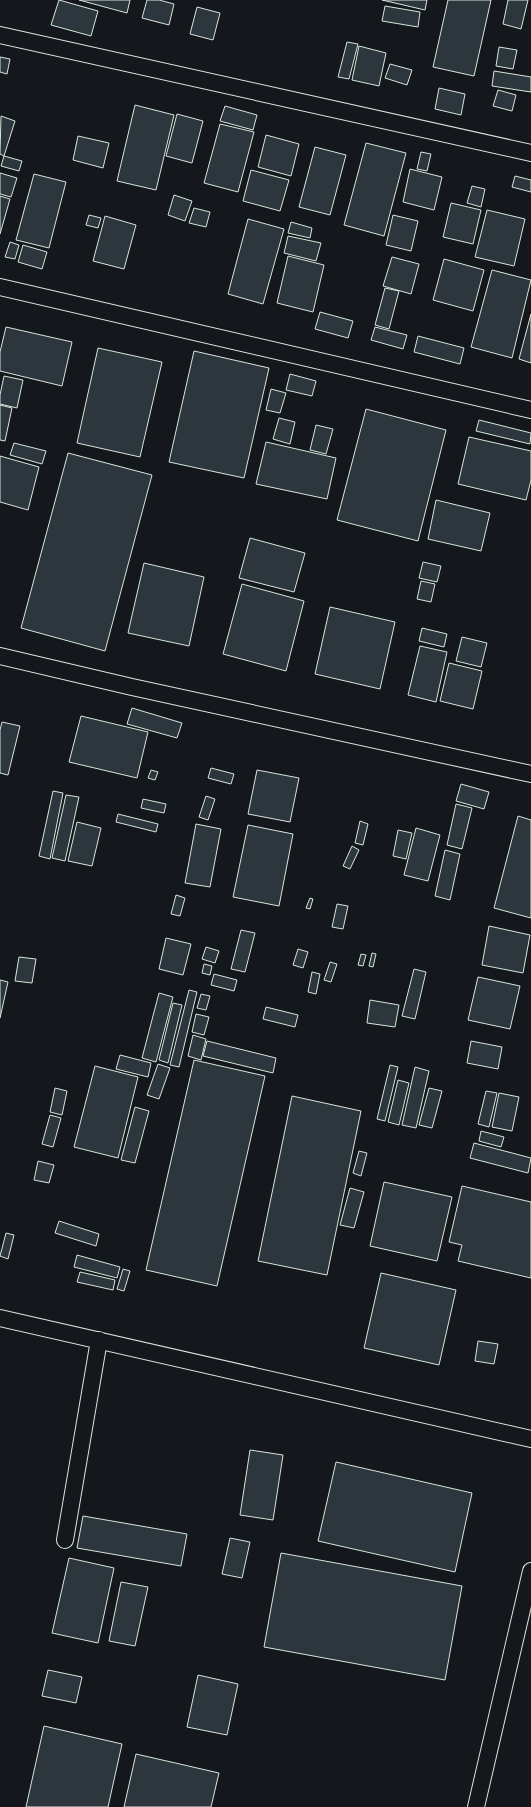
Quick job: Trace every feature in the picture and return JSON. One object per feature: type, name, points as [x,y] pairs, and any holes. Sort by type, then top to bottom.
[{"type":"street","points":[[0,35],[531,153]]},
{"type":"street","points":[[0,287],[531,410]]},
{"type":"street","points":[[0,656],[132,687],[531,774]]},
{"type":"street","points":[[0,1318],[531,1439]]},
{"type":"street","points":[[65,1540],[99,1340]]},
{"type":"street","points":[[476,1807],[531,1571]]},
{"type":"building","points":[[59,0],[98,11],[91,36],[51,25]]},
{"type":"building","points":[[79,0],[130,0],[127,13]]},
{"type":"building","points":[[147,0],[159,0],[174,4],[169,25],[142,18]]},
{"type":"building","points":[[382,0],[427,0],[425,10]]},
{"type":"building","points":[[448,0],[491,0],[474,76],[433,67]]},
{"type":"building","points":[[508,0],[528,0],[521,29],[503,24]]},
{"type":"building","points":[[385,6],[420,12],[418,27],[382,21]]},
{"type":"building","points":[[197,7],[220,13],[213,40],[190,34]]},
{"type":"building","points":[[347,42],[358,44],[349,79],[338,77]]},
{"type":"building","points":[[359,46],[386,53],[379,86],[352,80]]},
{"type":"building","points":[[499,47],[517,50],[513,69],[496,66]]},
{"type":"building","points":[[0,57],[10,59],[7,74],[0,72]]},
{"type":"building","points":[[390,64],[412,70],[407,85],[385,78]]},
{"type":"building","points":[[494,71],[531,77],[531,92],[492,86]]},
{"type":"building","points":[[439,88],[465,94],[461,115],[435,109]]},
{"type":"building","points":[[498,90],[516,95],[512,111],[493,106]]},
{"type":"building","points":[[135,105],[174,115],[156,190],[117,181]]},
{"type":"building","points":[[225,106],[257,115],[253,130],[220,121]]},
{"type":"building","points":[[177,114],[203,121],[192,163],[166,156]]},
{"type":"building","points":[[1,116],[15,121],[4,156],[0,154]]},
{"type":"building","points":[[220,124],[254,132],[238,192],[204,183]]},
{"type":"building","points":[[266,135],[299,144],[291,176],[258,167]]},
{"type":"building","points":[[78,136],[109,143],[103,168],[73,160]]},
{"type":"building","points":[[366,143],[406,153],[384,236],[344,225]]},
{"type":"building","points":[[315,147],[346,155],[330,215],[299,207]]},
{"type":"building","points":[[421,152],[431,154],[427,171],[417,169]]},
{"type":"building","points":[[4,156],[22,161],[19,171],[1,166]]},
{"type":"building","points":[[410,169],[442,177],[434,210],[403,202]]},
{"type":"building","points":[[251,170],[289,180],[280,211],[243,201]]},
{"type":"building","points":[[0,173],[17,178],[11,197],[0,194]]},
{"type":"building","points":[[34,174],[66,182],[49,248],[16,240]]},
{"type":"building","points":[[515,176],[531,180],[531,192],[512,187]]},
{"type":"building","points":[[472,186],[485,189],[481,207],[467,203]]},
{"type":"building","points":[[174,195],[192,201],[185,221],[168,215]]},
{"type":"building","points":[[0,196],[10,199],[0,234]]},
{"type":"building","points":[[451,203],[481,210],[473,244],[443,237]]},
{"type":"building","points":[[194,208],[210,212],[206,227],[189,223]]},
{"type":"building","points":[[487,210],[525,219],[514,266],[475,257]]},
{"type":"building","points":[[89,215],[101,218],[98,228],[86,225]]},
{"type":"building","points":[[393,215],[418,221],[411,251],[386,245]]},
{"type":"building","points":[[105,216],[136,225],[124,269],[93,261]]},
{"type":"building","points":[[248,219],[284,229],[263,304],[228,294]]},
{"type":"building","points":[[291,222],[312,228],[310,238],[288,233]]},
{"type":"building","points":[[288,236],[321,243],[316,261],[284,253]]},
{"type":"building","points":[[10,242],[19,245],[15,259],[5,257]]},
{"type":"building","points":[[23,245],[47,252],[42,269],[18,262]]},
{"type":"building","points":[[288,256],[324,265],[313,312],[277,303]]},
{"type":"building","points":[[392,257],[419,264],[411,294],[383,286]]},
{"type":"building","points":[[444,259],[484,270],[473,311],[433,300]]},
{"type":"building","points":[[492,270],[531,280],[512,358],[471,347]]},
{"type":"building","points":[[385,288],[399,291],[389,329],[375,325]]},
{"type":"building","points":[[320,312],[353,321],[348,338],[315,329]]},
{"type":"building","points":[[531,314],[531,363],[519,359]]},
{"type":"building","points":[[6,327],[72,342],[62,386],[0,371],[0,352]]},
{"type":"building","points":[[375,327],[407,335],[403,349],[371,340]]},
{"type":"building","points":[[418,336],[464,348],[460,364],[414,352]]},
{"type":"building","points":[[98,348],[162,362],[140,457],[77,443]]},
{"type":"building","points":[[194,351],[269,368],[244,478],[169,462]]},
{"type":"building","points":[[290,374],[316,381],[312,396],[286,390]]},
{"type":"building","points":[[4,376],[23,380],[17,408],[0,404],[0,395]]},
{"type":"building","points":[[271,389],[286,393],[280,413],[266,410]]},
{"type":"building","points":[[0,405],[12,408],[5,441],[0,440]]},
{"type":"building","points":[[366,409],[446,430],[418,541],[337,520]]},
{"type":"building","points":[[279,418],[295,422],[290,444],[273,439]]},
{"type":"building","points":[[479,420],[531,433],[530,444],[476,431]]},
{"type":"building","points":[[316,425],[333,429],[326,454],[310,450]]},
{"type":"building","points":[[469,437],[531,451],[531,480],[526,500],[458,484]]},
{"type":"building","points":[[266,442],[336,458],[327,499],[256,484]]},
{"type":"building","points":[[14,443],[46,451],[42,464],[10,455]]},
{"type":"building","points":[[68,453],[152,475],[105,651],[21,628]]},
{"type":"building","points":[[0,456],[39,467],[28,510],[0,502]]},
{"type":"building","points":[[436,500],[490,513],[481,551],[428,539]]},
{"type":"building","points":[[250,538],[305,553],[294,592],[239,578]]},
{"type":"building","points":[[423,562],[441,566],[437,582],[419,578]]},
{"type":"building","points":[[144,563],[204,577],[189,646],[128,633]]},
{"type":"building","points":[[421,581],[435,584],[431,602],[417,599]]},
{"type":"building","points":[[242,584],[304,601],[286,671],[223,654]]},
{"type":"building","points":[[330,607],[395,622],[380,689],[315,674]]},
{"type":"building","points":[[422,628],[447,634],[444,647],[419,641]]},
{"type":"building","points":[[462,637],[487,643],[481,667],[456,661]]},
{"type":"building","points":[[420,646],[447,652],[436,702],[408,695]]},
{"type":"building","points":[[449,663],[482,671],[473,709],[440,701]]},
{"type":"building","points":[[132,708],[182,723],[177,738],[127,724]]},
{"type":"building","points":[[81,716],[148,732],[137,778],[69,762]]},
{"type":"building","points":[[2,722],[20,726],[8,775],[0,773],[0,730]]},
{"type":"building","points":[[211,768],[234,774],[231,784],[208,778]]},
{"type":"building","points":[[151,770],[158,772],[155,780],[148,778]]},
{"type":"building","points":[[257,770],[299,778],[290,822],[248,814]]},
{"type":"building","points":[[461,784],[489,792],[484,809],[456,801]]},
{"type":"building","points":[[53,791],[63,793],[50,859],[39,856]]},
{"type":"building","points":[[66,795],[79,797],[65,861],[52,858]]},
{"type":"building","points":[[206,796],[215,799],[208,820],[199,817]]},
{"type":"building","points":[[143,799],[166,804],[164,813],[141,808]]},
{"type":"building","points":[[456,804],[472,808],[462,849],[447,845]]},
{"type":"building","points":[[118,814],[158,824],[156,832],[116,822]]},
{"type":"building","points":[[518,816],[531,820],[531,918],[494,908]]},
{"type":"building","points":[[360,821],[368,824],[363,845],[355,843]]},
{"type":"building","points":[[77,822],[101,828],[92,866],[68,861]]},
{"type":"building","points":[[196,824],[221,829],[210,887],[185,883]]},
{"type":"building","points":[[248,825],[293,834],[279,906],[233,897]]},
{"type":"building","points":[[416,828],[440,835],[428,881],[404,875]]},
{"type":"building","points":[[398,830],[412,833],[406,859],[393,856]]},
{"type":"building","points":[[352,846],[359,850],[350,869],[343,866]]},
{"type":"building","points":[[445,850],[460,854],[450,900],[435,896]]},
{"type":"building","points":[[176,895],[185,898],[180,916],[171,914]]},
{"type":"building","points":[[310,898],[313,899],[310,909],[306,908]]},
{"type":"building","points":[[337,904],[348,906],[343,929],[332,927]]},
{"type":"building","points":[[489,926],[530,935],[523,973],[482,965]]},
{"type":"building","points":[[241,930],[255,933],[245,972],[231,969]]},
{"type":"building","points":[[166,938],[191,944],[183,975],[159,969]]},
{"type":"building","points":[[206,947],[219,951],[215,963],[202,959]]},
{"type":"building","points":[[298,949],[308,952],[303,968],[293,965]]},
{"type":"building","points":[[372,953],[376,954],[373,967],[369,966]]},
{"type":"building","points":[[361,954],[366,955],[363,966],[358,965]]},
{"type":"building","points":[[19,957],[36,959],[32,983],[15,981]]},
{"type":"building","points":[[330,962],[337,964],[331,982],[324,980]]},
{"type":"building","points":[[204,964],[212,966],[210,975],[202,973]]},
{"type":"building","points":[[414,969],[426,972],[415,1019],[402,1016]]},
{"type":"building","points":[[312,972],[320,974],[316,994],[308,992]]},
{"type":"building","points":[[214,974],[237,980],[234,991],[211,985]]},
{"type":"building","points":[[478,977],[520,986],[510,1029],[468,1020]]},
{"type":"building","points":[[0,980],[8,982],[0,1018]]},
{"type":"building","points":[[189,990],[197,992],[179,1067],[170,1065]]},
{"type":"building","points":[[159,993],[173,997],[156,1062],[142,1058]]},
{"type":"building","points":[[201,994],[210,996],[206,1010],[197,1008]]},
{"type":"building","points":[[370,1000],[399,1005],[395,1027],[367,1023]]},
{"type":"building","points":[[173,1003],[182,1005],[168,1063],[159,1060]]},
{"type":"building","points":[[266,1007],[298,1015],[295,1027],[263,1019]]},
{"type":"building","points":[[196,1014],[209,1017],[204,1035],[192,1032]]},
{"type":"building","points":[[193,1035],[206,1039],[201,1060],[188,1056]]},
{"type":"building","points":[[207,1041],[276,1058],[273,1073],[203,1056]]},
{"type":"building","points":[[471,1041],[502,1047],[498,1069],[467,1063]]},
{"type":"building","points":[[120,1055],[151,1063],[148,1077],[116,1069]]},
{"type":"building","points":[[194,1060],[265,1076],[217,1286],[146,1270]]},
{"type":"building","points":[[158,1064],[170,1068],[159,1099],[147,1095]]},
{"type":"building","points":[[390,1065],[398,1067],[385,1121],[377,1119]]},
{"type":"building","points":[[95,1066],[138,1077],[118,1158],[74,1147]]},
{"type":"building","points":[[415,1067],[429,1071],[416,1128],[402,1125]]},
{"type":"building","points":[[398,1080],[409,1083],[399,1125],[388,1122]]},
{"type":"building","points":[[55,1088],[67,1091],[62,1115],[50,1112]]},
{"type":"building","points":[[429,1088],[442,1091],[432,1128],[419,1125]]},
{"type":"building","points":[[486,1091],[497,1093],[489,1127],[478,1124]]},
{"type":"building","points":[[499,1093],[519,1097],[512,1131],[492,1127]]},
{"type":"building","points":[[292,1096],[361,1111],[327,1275],[258,1261]]},
{"type":"building","points":[[135,1107],[149,1111],[135,1163],[121,1160]]},
{"type":"building","points":[[50,1115],[61,1118],[53,1147],[42,1144]]},
{"type":"building","points":[[481,1131],[504,1137],[501,1147],[479,1141]]},
{"type":"building","points":[[474,1143],[531,1158],[528,1173],[470,1158]]},
{"type":"building","points":[[359,1151],[367,1153],[361,1176],[353,1173]]},
{"type":"building","points":[[38,1161],[54,1165],[49,1183],[34,1180]]},
{"type":"building","points":[[384,1182],[452,1197],[437,1261],[370,1246]]},
{"type":"building","points":[[462,1186],[531,1202],[531,1278],[458,1261],[462,1245],[449,1242]]},
{"type":"building","points":[[350,1188],[364,1192],[354,1228],[340,1225]]},
{"type":"building","points":[[59,1221],[99,1234],[96,1246],[55,1233]]},
{"type":"building","points":[[6,1233],[14,1235],[8,1259],[0,1256]]},
{"type":"building","points":[[77,1255],[120,1267],[117,1278],[74,1267]]},
{"type":"building","points":[[123,1269],[130,1271],[124,1291],[117,1289]]},
{"type":"building","points":[[80,1272],[115,1280],[113,1290],[77,1282]]},
{"type":"building","points":[[381,1273],[456,1290],[439,1365],[364,1348]]},
{"type":"building","points":[[478,1341],[498,1344],[494,1364],[475,1361]]},
{"type":"building","points":[[250,1450],[283,1455],[273,1520],[240,1515]]},
{"type":"building","points":[[336,1462],[472,1493],[455,1572],[318,1541]]},
{"type":"building","points":[[83,1516],[187,1534],[181,1566],[77,1548]]},
{"type":"building","points":[[230,1538],[250,1542],[242,1578],[222,1574]]},
{"type":"building","points":[[281,1553],[462,1586],[445,1680],[264,1647]]},
{"type":"building","points":[[69,1558],[114,1568],[98,1643],[52,1633]]},
{"type":"building","points":[[121,1582],[148,1587],[135,1646],[109,1641]]},
{"type":"building","points":[[48,1670],[82,1677],[76,1703],[42,1696]]},
{"type":"building","points":[[198,1675],[238,1684],[227,1735],[187,1727]]},
{"type":"building","points":[[44,1726],[122,1744],[108,1807],[26,1807]]},
{"type":"building","points":[[136,1754],[219,1773],[211,1807],[124,1807]]}]
